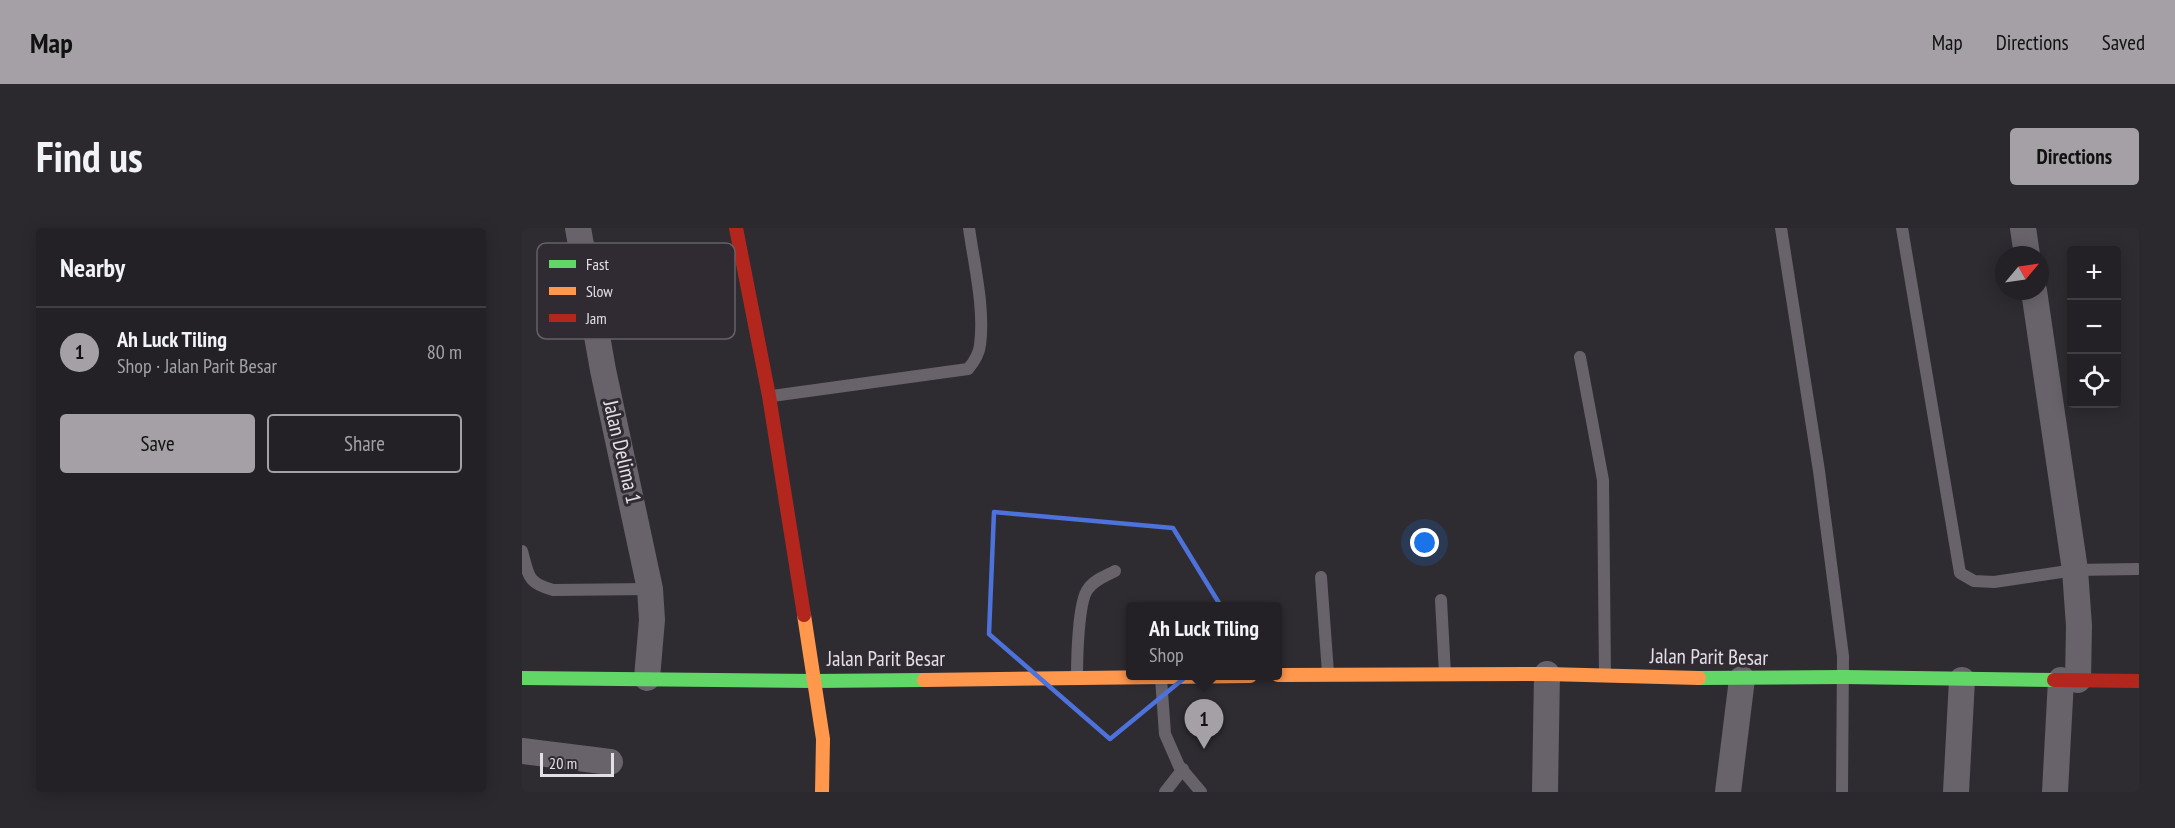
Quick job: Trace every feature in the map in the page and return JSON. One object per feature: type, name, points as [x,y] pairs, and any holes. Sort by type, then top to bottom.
[{"type":"street","name":"Jalan Delima 1","points":[[578,228],[581,243]]},
{"type":"street","points":[[736,228],[770,396],[805,618],[823,740],[822,792]]},
{"type":"street","points":[[2023,228],[2026,246]]},
{"type":"street","points":[[2035,300],[2075,570],[2079,627],[2079,654],[2070,680],[2055,792]]},
{"type":"street","name":"Jalan Delima 1","points":[[598,339],[650,590],[652,632],[647,678]]},
{"type":"street","points":[[1545,792],[1547,674]]},
{"type":"street","name":"Jalan Parit Besar","points":[[1282,675],[1547,674],[1742,679],[1844,677],[2139,681]]},
{"type":"street","name":"Jalan Parit Besar","points":[[522,678],[814,681],[1126,678]]},
{"type":"street","points":[[1728,792],[1742,679]]},
{"type":"street","points":[[1956,792],[1962,680]]},
{"type":"street","points":[[522,751],[610,762]]},
{"type":"lane","points":[[770,396],[968,369],[976,359],[980,345],[981,316],[969,228]]},
{"type":"lane","points":[[1781,228],[1819,471],[1840,625],[1844,677],[1842,792]]},
{"type":"lane","points":[[1902,228],[1960,573],[1974,581],[1994,582],[2075,570],[2137,569]]},
{"type":"lane","points":[[1580,357],[1603,480],[1605,676]]},
{"type":"lane","points":[[522,551],[528,575],[538,586],[553,590],[650,590]]},
{"type":"lane","points":[[1077,679],[1079,632],[1086,590],[1099,579],[1115,571]]},
{"type":"lane","points":[[1321,578],[1328,674]]},
{"type":"lane","points":[[1442,600],[1445,675]]},
{"type":"lane","points":[[1161,680],[1165,734],[1183,770],[1201,792]]},
{"type":"lane","points":[[1165,792],[1183,770]]},
{"type":"highlighted area","points":[[994,512],[1173,528],[1238,634],[1110,739],[989,634]]},
{"type":"traffic: fast","points":[[1699,678],[1844,677],[2054,680]]},
{"type":"traffic: fast","points":[[522,678],[924,680]]},
{"type":"traffic: slow","points":[[804,615],[823,739],[822,792]]},
{"type":"traffic: slow","points":[[1282,675],[1547,674],[1699,678]]},
{"type":"traffic: slow","points":[[924,680],[1126,678]]},
{"type":"traffic: jam","points":[[736,228],[769,396],[804,615]]},
{"type":"traffic: jam","points":[[2054,680],[2139,681]]},
{"type":"place","name":"Ah Luck Tiling","points":[[1204,749]]}]
